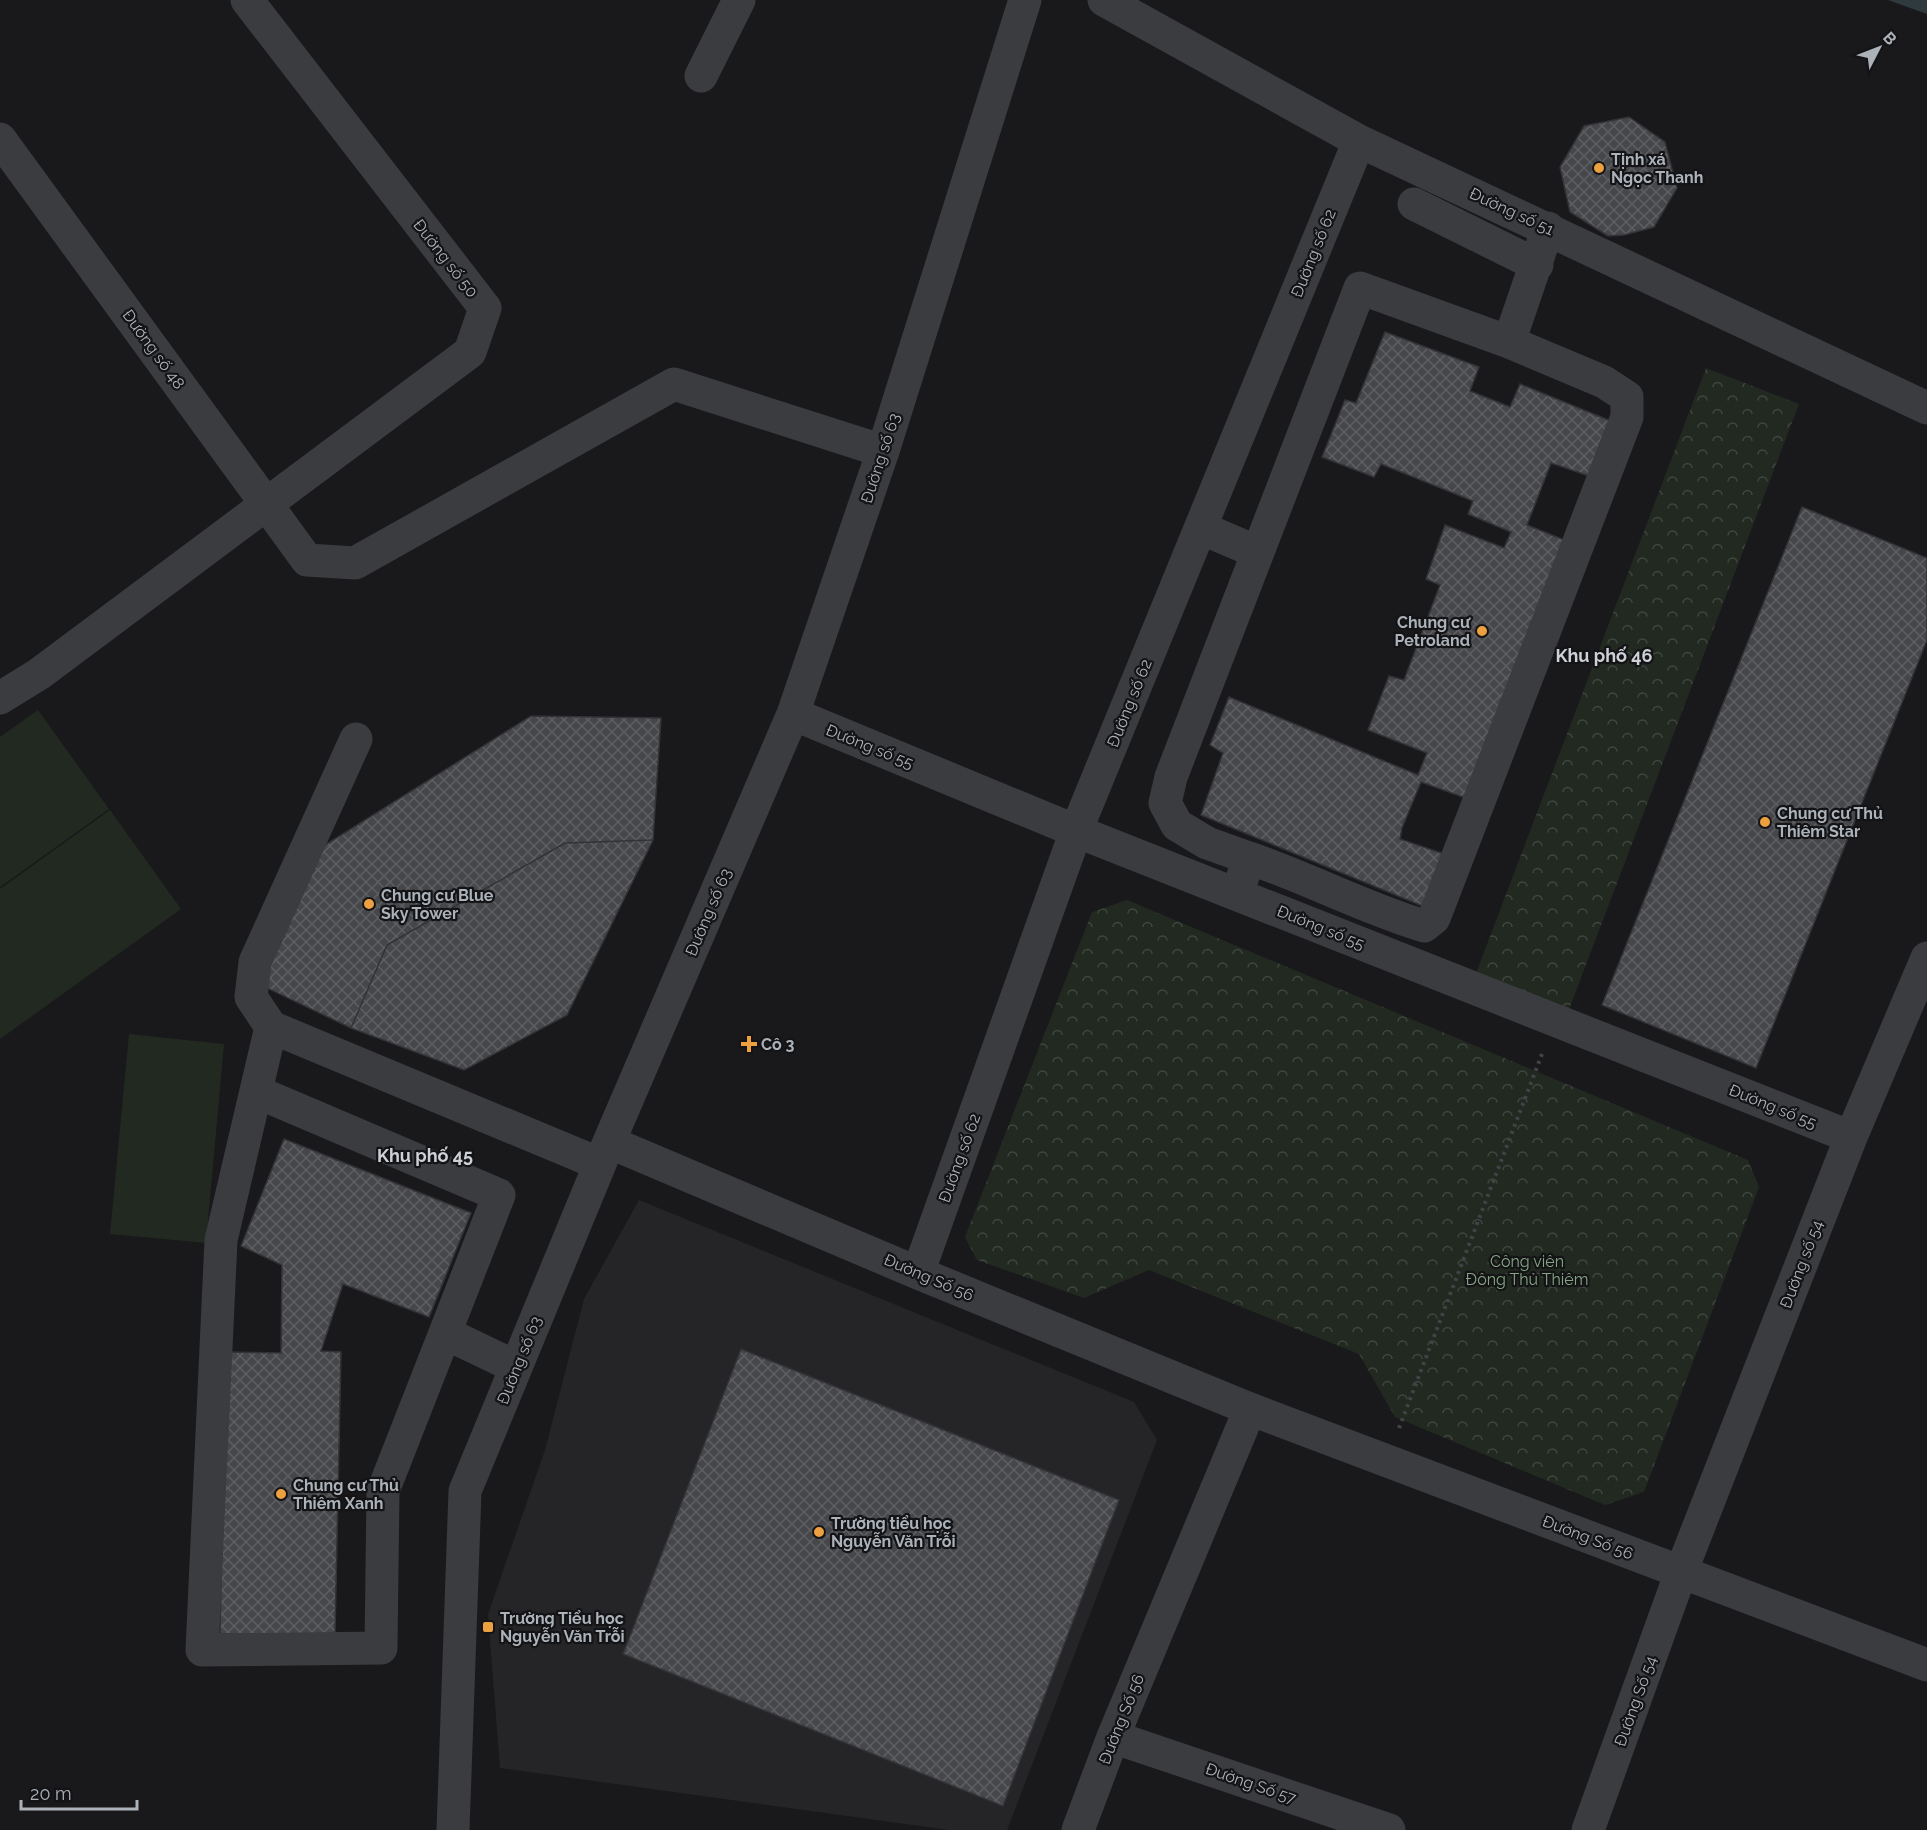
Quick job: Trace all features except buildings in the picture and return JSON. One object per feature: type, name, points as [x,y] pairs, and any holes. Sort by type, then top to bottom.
[{"type":"street","name":"Đường số 50","points":[[247,0],[484,308],[470,352],[267,504]]},
{"type":"street","points":[[701,76],[739,0]]},
{"type":"street","name":"Đường số 63","points":[[453,1830],[465,1491],[604,1153],[793,714],[883,451],[1025,0]]},
{"type":"street","name":"Đường số 51","points":[[1104,0],[1359,141],[1927,408]]},
{"type":"street","name":"Đường số 48","points":[[0,139],[307,560],[355,562],[674,384],[883,451]]},
{"type":"street","name":"Đường số 62","points":[[918,1273],[1076,831],[1359,141]]},
{"type":"street","points":[[1414,204],[1537,265]]},
{"type":"street","points":[[1509,342],[1548,228]]},
{"type":"street","points":[[1360,288],[1509,342],[1604,381],[1627,397],[1627,417],[1434,918],[1424,926],[1399,918],[1290,872],[1207,843],[1177,825],[1165,803],[1171,777],[1257,552],[1360,288]]},
{"type":"street","points":[[0,698],[39,674],[267,504]]},
{"type":"street","points":[[1201,528],[1257,552]]},
{"type":"street","name":"Đường số 55","points":[[793,714],[1076,831],[1851,1137]]},
{"type":"street","points":[[257,1092],[499,1195],[383,1491],[381,1648],[202,1650],[221,1240],[271,1027],[251,997],[255,962],[356,739]]},
{"type":"street","points":[[1237,894],[1249,858]]},
{"type":"street","name":"Đường số 54","points":[[1681,1572],[1851,1137],[1927,958]]},
{"type":"street","name":"Đường Số 56","points":[[271,1027],[918,1273],[1250,1409],[1927,1665]]},
{"type":"street","points":[[445,1333],[516,1367]]},
{"type":"street","name":"Đường Số 56","points":[[1078,1830],[1113,1737],[1250,1409]]},
{"type":"street","name":"Đường Số 54","points":[[1588,1830],[1681,1572]]},
{"type":"street","name":"Đường Số 57","points":[[1113,1737],[1389,1830]]},
{"type":"path","points":[[1387,1461],[1555,1020]]},
{"type":"shaded area","points":[[1888,0],[1927,0],[1927,14]]},
{"type":"shaded area","name":"Trường tiểu học Nguyễn Văn Trỗi","points":[[639,1200],[1134,1402],[1157,1440],[1007,1830],[949,1830],[500,1768],[488,1614],[545,1450],[584,1299]]},
{"type":"green space","points":[[1706,368],[1799,404],[1568,1012],[1475,976]]},
{"type":"green space","points":[[38,710],[109,809],[0,887],[0,737]]},
{"type":"green space","points":[[110,810],[181,909],[0,1039],[0,889]]},
{"type":"green space","name":"Công viên Đông Thủ Thiêm","points":[[1127,900],[1748,1160],[1759,1187],[1644,1492],[1605,1505],[1395,1417],[1359,1354],[1149,1270],[1084,1298],[977,1260],[965,1237],[1092,912]]},
{"type":"green space","points":[[129,1034],[224,1044],[206,1243],[110,1234]]},
{"type":"place","name":"Tịnh xá Ngọc Thanh","points":[[1599,168]]},
{"type":"place","name":"Chung cư Petroland","points":[[1482,631]]},
{"type":"place","name":"Chung cư Thủ Thiêm Star","points":[[1765,822]]},
{"type":"place","name":"Chung cư Blue Sky Tower","points":[[369,904]]},
{"type":"place","name":"Cô 3","points":[[749,1044]]},
{"type":"place","name":"Chung cư Thủ Thiêm Xanh","points":[[281,1494]]},
{"type":"place","name":"Trường tiểu học Nguyễn Văn Trỗi","points":[[819,1532]]},
{"type":"place","name":"Trường Tiểu học Nguyễn Văn Trỗi","points":[[488,1627]]},
{"type":"district","name":"Khu phố 46","points":[[1604,656]]},
{"type":"district","name":"Khu phố 45","points":[[425,1156]]}]
